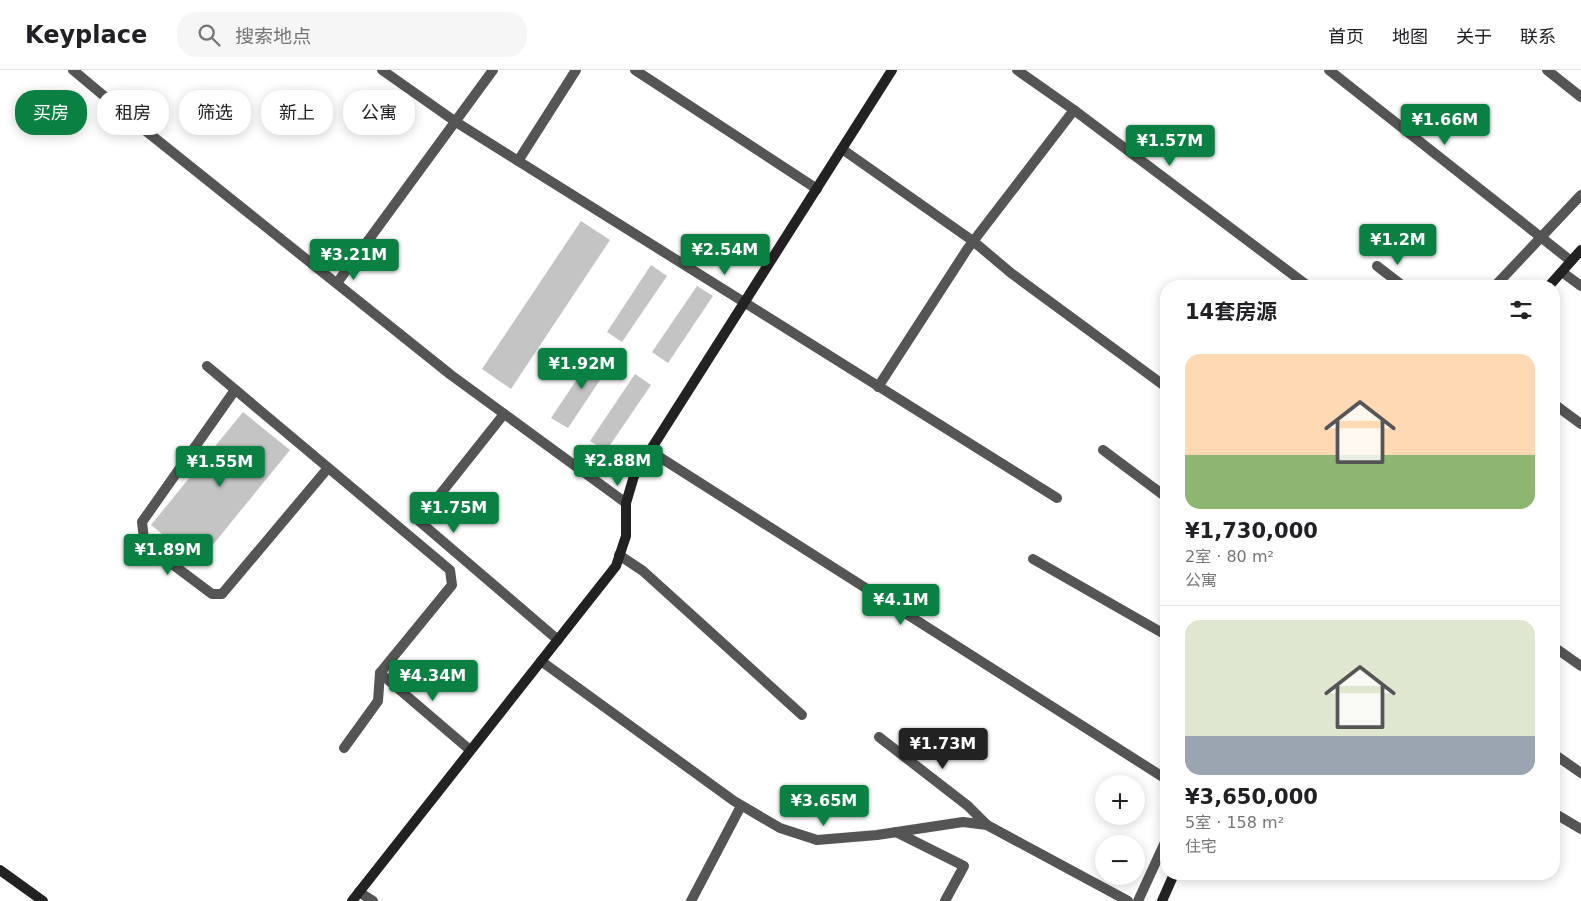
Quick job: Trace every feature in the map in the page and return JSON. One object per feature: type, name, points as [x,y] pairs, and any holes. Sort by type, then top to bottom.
[{"type":"street","points":[[73,70],[141,127],[451,375],[626,503]]},
{"type":"street","points":[[382,70],[456,122],[1057,498]]},
{"type":"street","points":[[337,283],[493,70]]},
{"type":"street","points":[[518,161],[576,70]]},
{"type":"street","points":[[635,70],[817,189]]},
{"type":"street","points":[[352,901],[616,566],[626,536],[626,503],[634,476],[892,70]]},
{"type":"street","points":[[1017,70],[1074,110],[1300,280]]},
{"type":"street","points":[[1328,70],[1572,261]]},
{"type":"street","points":[[1547,70],[1581,97]]},
{"type":"street","points":[[878,387],[973,241],[1074,110]]},
{"type":"street","points":[[842,149],[973,241],[1011,273],[1160,383]]},
{"type":"street","points":[[1501,280],[1543,239],[1581,195]]},
{"type":"street","points":[[1555,280],[1581,250]]},
{"type":"street","points":[[1377,266],[1395,280]]},
{"type":"street","points":[[1562,272],[1581,286]]},
{"type":"street","points":[[207,366],[450,570],[452,585],[380,673],[378,701],[344,748]]},
{"type":"street","points":[[235,390],[142,522],[144,538],[152,549],[212,594],[222,594],[328,468]]},
{"type":"street","points":[[1560,408],[1581,424]]},
{"type":"street","points":[[504,414],[419,521],[558,640]]},
{"type":"street","points":[[1103,450],[1160,493]]},
{"type":"street","points":[[650,451],[1160,776]]},
{"type":"street","points":[[619,555],[643,571],[802,715]]},
{"type":"street","points":[[1033,559],[1160,632]]},
{"type":"street","points":[[1560,651],[1581,666]]},
{"type":"street","points":[[541,661],[741,806],[780,828],[817,840],[896,832],[963,822],[987,825]]},
{"type":"street","points":[[380,673],[470,750]]},
{"type":"street","points":[[879,737],[968,806],[987,825],[1128,901]]},
{"type":"street","points":[[1560,758],[1581,773]]},
{"type":"street","points":[[691,901],[741,806]]},
{"type":"street","points":[[1560,816],[1581,829]]},
{"type":"street","points":[[896,832],[964,866],[945,901]]},
{"type":"street","points":[[1138,901],[1160,853]]},
{"type":"street","points":[[0,870],[43,901]]},
{"type":"street","points":[[1162,901],[1171,880]]},
{"type":"street","points":[[359,892],[372,901]]},
{"type":"building","points":[[581,221],[610,240],[511,389],[482,369]]},
{"type":"building","points":[[651,265],[667,276],[622,342],[607,332]]},
{"type":"building","points":[[697,286],[713,296],[668,363],[652,352]]},
{"type":"building","points":[[596,351],[612,362],[568,428],[551,418]]},
{"type":"building","points":[[635,374],[651,385],[606,451],[590,441]]},
{"type":"building","points":[[243,412],[290,450],[198,563],[151,525]]}]
